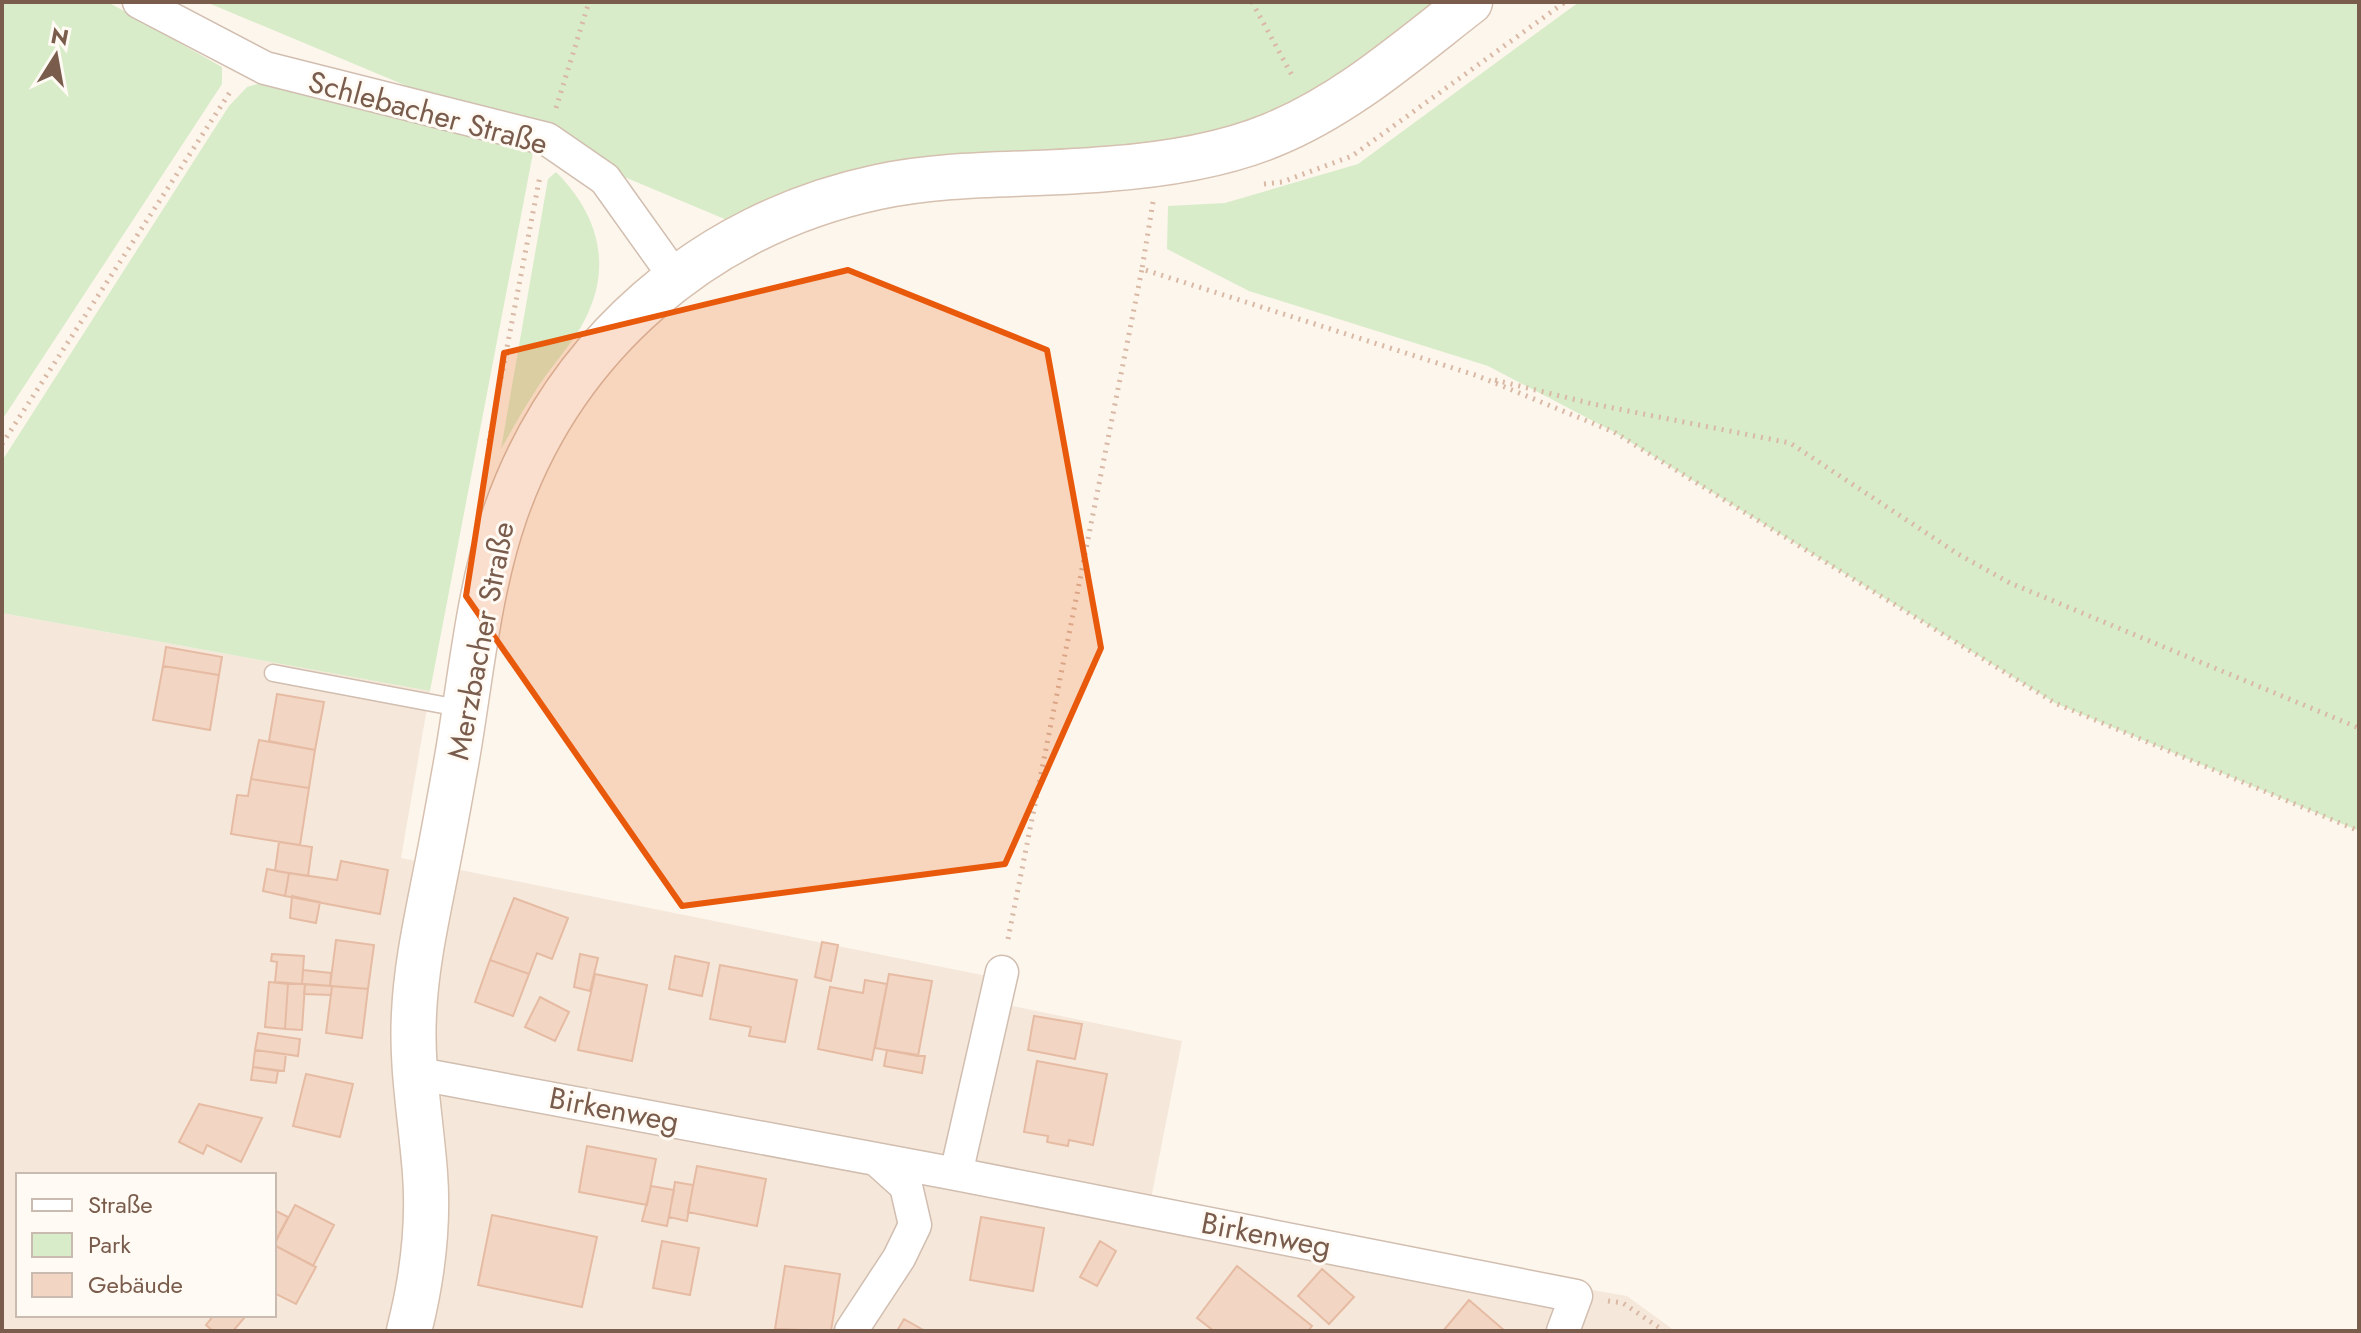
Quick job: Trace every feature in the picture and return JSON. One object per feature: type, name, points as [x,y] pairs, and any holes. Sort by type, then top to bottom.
[{"type":"main road","name":"Merzbacher Straße","points":[[409,1331],[418,1297],[424,1250],[426,1178],[414,1073],[413,1017],[418,960],[486,585],[504,516],[526,462],[566,393],[612,334],[649,297],[675,277],[764,223],[833,197],[909,181],[982,174],[1071,172],[1150,164],[1201,155],[1270,136],[1314,114],[1379,74],[1470,2]]},
{"type":"street","name":"Schlebacher Straße","points":[[139,2],[265,68],[549,131],[605,179],[675,277]]},
{"type":"street","points":[[956,1174],[1002,972]]},
{"type":"street","name":"Birkenweg","points":[[414,1073],[875,1158],[1576,1296]]},
{"type":"street","points":[[851,1331],[899,1258],[915,1225],[906,1186],[875,1158]]},
{"type":"street","points":[[1563,1331],[1576,1296]]},
{"type":"lane","points":[[273,673],[465,709]]},
{"type":"path","points":[[487,453],[549,131],[590,2]]},
{"type":"path","points":[[1252,2],[1314,114]]},
{"type":"path","points":[[2,444],[250,61]]},
{"type":"path","points":[[1002,972],[1154,199]]},
{"type":"path","points":[[1142,269],[1478,376],[1593,404],[1790,443],[1958,554],[2010,583],[2359,728]]},
{"type":"path","points":[[1478,376],[1614,432],[2055,703],[2359,831]]},
{"type":"path","points":[[1576,1296],[1623,1303],[1664,1331]]},
{"type":"highlighted area","points":[[848,270],[1047,350],[1101,648],[1005,864],[682,906],[466,596],[504,353]]},
{"type":"shaded area","points":[[2,613],[430,691],[401,858],[1007,980],[1003,1004],[1182,1041],[1148,1214],[1627,1296],[1675,1331],[2,1331]]},
{"type":"green space","points":[[2,2],[108,2],[222,67],[222,84],[2,420]]},
{"type":"green space","points":[[206,2],[1443,2],[1380,48],[1289,105],[1216,132],[1148,148],[783,197],[727,220]]},
{"type":"green space","points":[[1579,2],[2359,2],[2359,831],[2055,703],[1614,432],[1488,366],[1249,291],[1167,249],[1168,206],[1225,203],[1358,164]]},
{"type":"green space","points":[[264,82],[533,153],[430,691],[2,613],[2,461],[229,106],[247,87]]},
{"type":"green space","points":[[556,172],[585,210],[593,229],[599,271],[596,292],[576,335],[541,383],[501,449],[548,179]]},
{"type":"building","points":[[166,647],[222,657],[219,675],[163,666]]},
{"type":"building","points":[[163,666],[219,675],[210,730],[153,720]]},
{"type":"building","points":[[277,694],[324,702],[315,750],[269,741]]},
{"type":"building","points":[[259,740],[315,750],[309,788],[251,779]]},
{"type":"building","points":[[251,779],[309,788],[300,845],[231,834],[237,795],[248,796]]},
{"type":"building","points":[[279,842],[312,847],[308,876],[275,871]]},
{"type":"building","points":[[341,861],[388,870],[380,914],[285,896],[289,873],[337,880]]},
{"type":"building","points":[[267,869],[289,873],[285,896],[263,891]]},
{"type":"building","points":[[292,896],[320,902],[316,923],[290,918]]},
{"type":"building","points":[[514,898],[568,918],[552,959],[537,953],[529,974],[490,960]]},
{"type":"building","points":[[336,940],[374,945],[368,989],[330,986]]},
{"type":"building","points":[[822,942],[838,945],[831,981],[815,977]]},
{"type":"building","points":[[272,954],[304,956],[302,984],[275,982],[277,962],[271,961]]},
{"type":"building","points":[[580,954],[598,958],[590,991],[574,987]]},
{"type":"building","points":[[675,956],[709,963],[702,996],[669,989]]},
{"type":"building","points":[[490,960],[529,974],[513,1016],[475,1002]]},
{"type":"building","points":[[720,965],[797,980],[785,1042],[749,1036],[751,1027],[710,1019]]},
{"type":"building","points":[[303,970],[331,973],[330,986],[302,984]]},
{"type":"building","points":[[595,974],[647,985],[632,1061],[578,1050]]},
{"type":"building","points":[[889,974],[932,981],[918,1056],[875,1048]]},
{"type":"building","points":[[865,980],[887,984],[872,1060],[818,1049],[830,987],[863,993]]},
{"type":"building","points":[[269,982],[288,984],[285,1029],[265,1027]]},
{"type":"building","points":[[288,984],[305,984],[302,1030],[285,1029]]},
{"type":"building","points":[[305,984],[332,986],[331,995],[304,994]]},
{"type":"building","points":[[332,986],[368,989],[362,1038],[326,1033]]},
{"type":"building","points":[[540,997],[569,1012],[555,1041],[525,1027]]},
{"type":"building","points":[[1034,1016],[1082,1024],[1075,1059],[1028,1050]]},
{"type":"building","points":[[258,1033],[300,1039],[298,1056],[255,1050]]},
{"type":"building","points":[[255,1050],[286,1054],[284,1071],[253,1067]]},
{"type":"building","points":[[887,1050],[925,1056],[922,1073],[884,1066]]},
{"type":"building","points":[[1037,1061],[1107,1074],[1093,1145],[1069,1140],[1068,1146],[1047,1142],[1048,1136],[1024,1132]]},
{"type":"building","points":[[253,1067],[278,1071],[276,1083],[251,1080]]},
{"type":"building","points":[[306,1074],[353,1084],[340,1137],[293,1126]]},
{"type":"building","points":[[199,1104],[262,1118],[241,1162],[207,1145],[203,1154],[179,1142]]},
{"type":"building","points":[[587,1146],[656,1159],[647,1205],[579,1192]]},
{"type":"building","points":[[697,1166],[766,1179],[757,1226],[688,1212]]},
{"type":"building","points":[[675,1182],[693,1185],[687,1221],[669,1217]]},
{"type":"building","points":[[651,1186],[674,1190],[667,1226],[642,1221]]},
{"type":"building","points":[[295,1205],[334,1225],[313,1266],[276,1246]]},
{"type":"building","points":[[276,1211],[288,1217],[276,1240]]},
{"type":"building","points":[[492,1215],[597,1237],[582,1307],[478,1285]]},
{"type":"building","points":[[981,1217],[1044,1228],[1033,1291],[970,1280]]},
{"type":"building","points":[[662,1241],[699,1248],[690,1295],[653,1288]]},
{"type":"building","points":[[1100,1241],[1116,1251],[1097,1286],[1080,1277]]},
{"type":"building","points":[[276,1246],[316,1267],[296,1304],[276,1294]]},
{"type":"building","points":[[785,1266],[840,1274],[831,1331],[775,1329]]},
{"type":"building","points":[[1237,1266],[1312,1326],[1308,1331],[1214,1331],[1197,1318]]},
{"type":"building","points":[[1322,1269],[1354,1297],[1329,1324],[1298,1296]]},
{"type":"building","points":[[1469,1300],[1505,1331],[1443,1331]]},
{"type":"building","points":[[212,1317],[245,1317],[233,1331],[213,1331],[206,1325]]},
{"type":"building","points":[[904,1319],[925,1331],[897,1331]]}]
